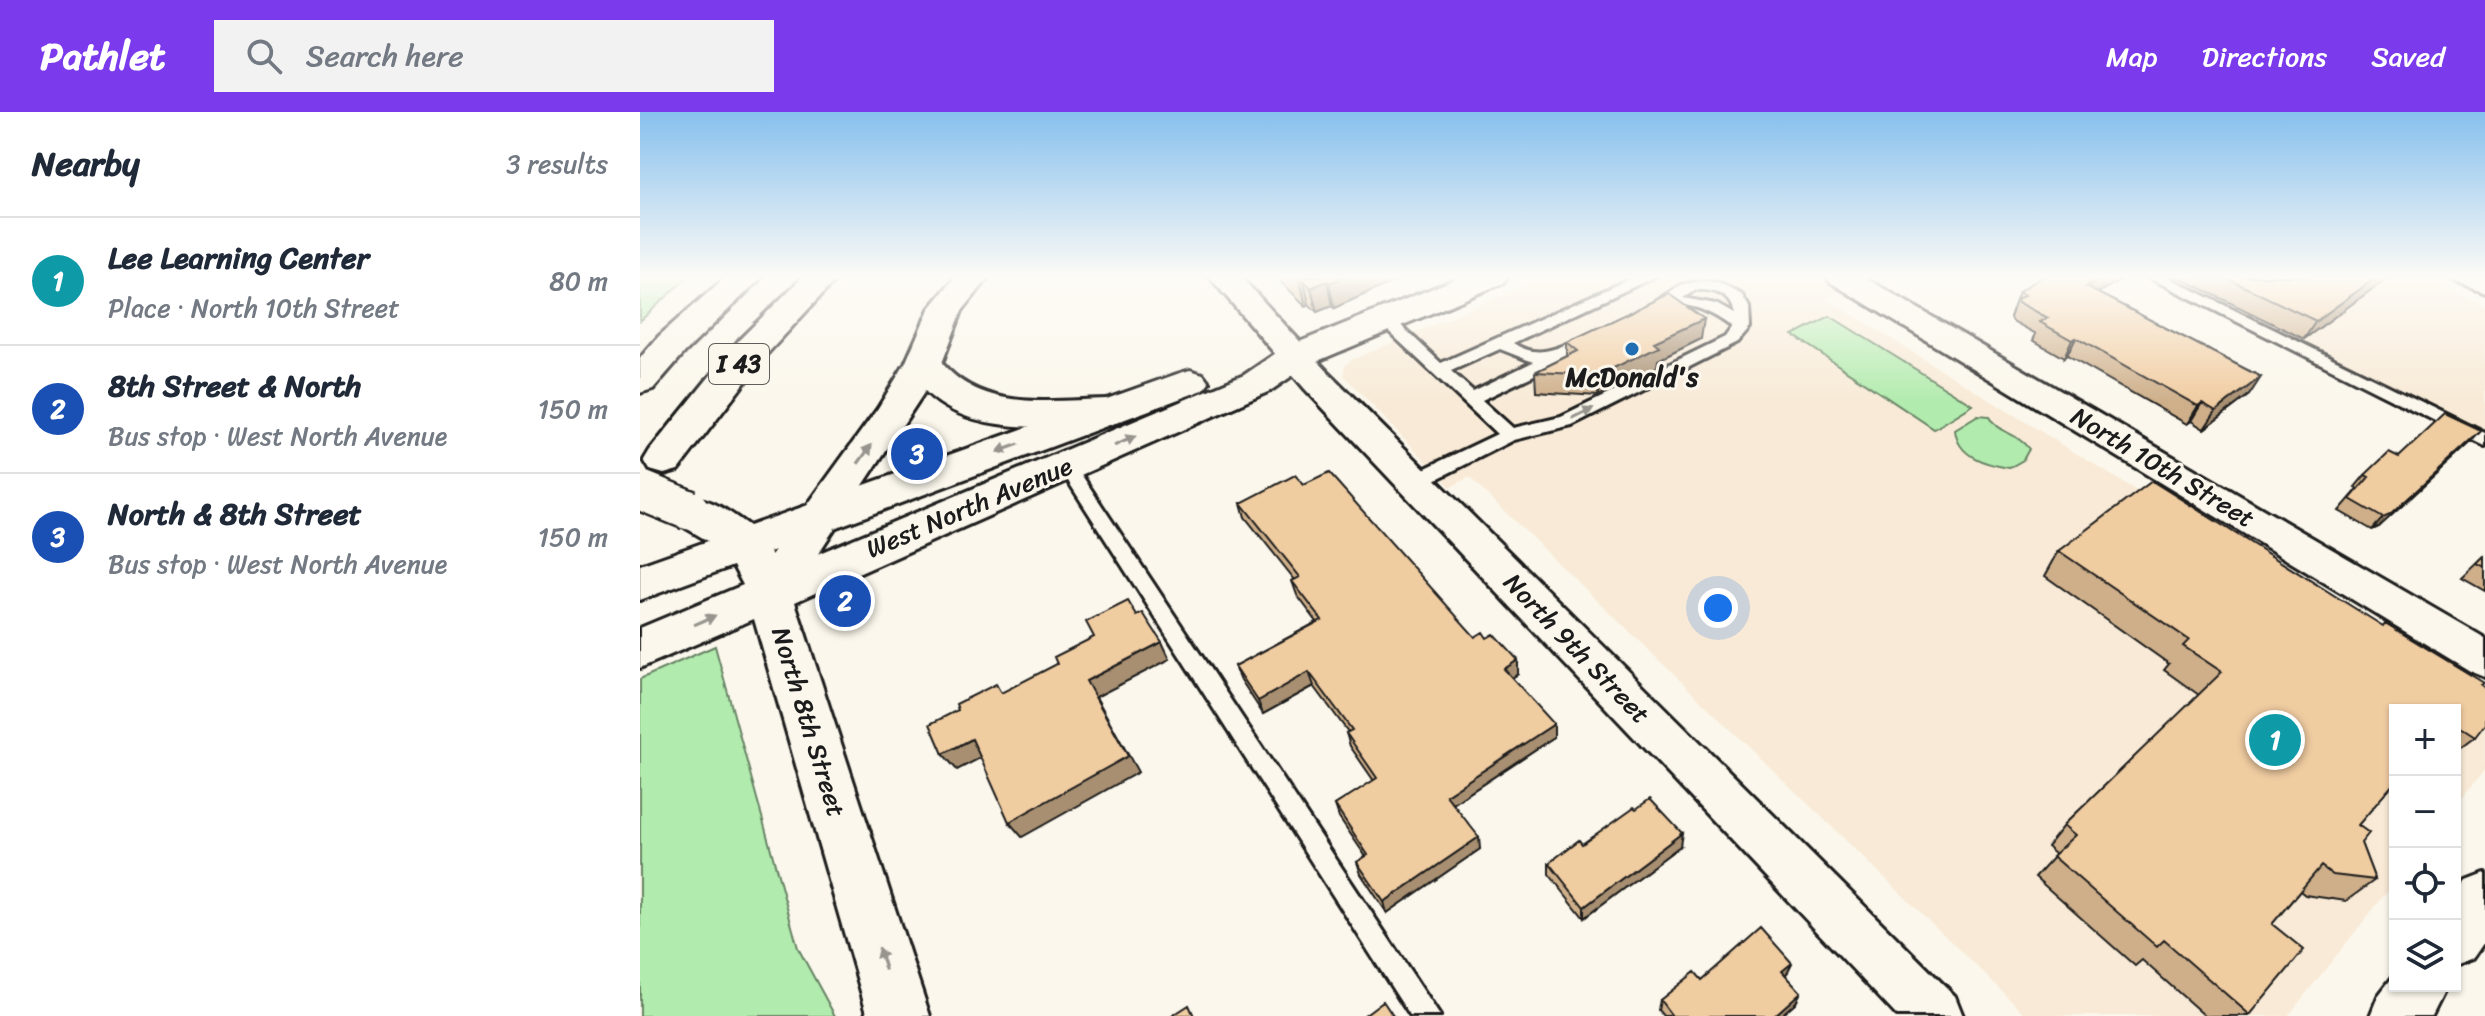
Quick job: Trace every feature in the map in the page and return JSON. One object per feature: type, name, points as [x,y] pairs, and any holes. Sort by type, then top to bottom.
[{"type":"main road","name":"I 43","points":[[640,381],[672,344],[700,318]]},
{"type":"main road","name":"I 43","points":[[652,475],[753,347],[781,318]]},
{"type":"main road","points":[[769,592],[892,416],[926,356],[942,318]]},
{"type":"main road","points":[[926,356],[962,318]]},
{"type":"main road","name":"West North Avenue","points":[[640,649],[1257,383],[1295,357],[1390,318]]},
{"type":"main road","points":[[926,356],[938,383],[969,403],[1009,410],[1108,412]]},
{"type":"main road","name":"West North Avenue","points":[[644,582],[1241,364],[1295,357]]},
{"type":"main road","name":"North 8th Street","points":[[652,475],[689,510],[744,545],[769,592],[899,1016]]},
{"type":"street","name":"North 9th Street","points":[[1261,318],[1414,482],[1935,1016]]},
{"type":"street","name":"North 10th Street","points":[[1921,318],[2485,659]]},
{"type":"street","points":[[2461,931],[2485,898]]},
{"type":"street","points":[[2398,1016],[2416,992]]},
{"type":"lane","points":[[1439,370],[1554,318]]},
{"type":"lane","points":[[1630,322],[1638,318]]},
{"type":"lane","points":[[1414,482],[1509,435],[1566,422],[1731,340],[1742,328],[1730,318]]},
{"type":"lane","points":[[2239,318],[2485,440]]},
{"type":"lane","points":[[1386,320],[1509,435]]},
{"type":"lane","points":[[1471,399],[1601,336]]},
{"type":"lane","points":[[1501,342],[1518,354],[1538,359],[1559,356]]},
{"type":"lane","points":[[1067,466],[1426,1016]]},
{"type":"shaded area","points":[[1449,318],[1858,318],[2485,707],[2485,769],[2461,799],[2461,704],[2389,704],[2389,890],[2288,1016],[2028,1016],[1469,477],[1451,487],[1343,375],[1345,365]]},
{"type":"shaded area","points":[[2254,318],[2485,318],[2485,430]]},
{"type":"green space","points":[[1826,318],[1834,318],[1973,405],[1934,429],[1793,335]]},
{"type":"green space","points":[[1978,416],[1989,417],[1997,426],[2018,438],[2029,449],[2023,460],[2009,468],[1982,461],[1967,453],[1961,447],[1955,430]]},
{"type":"green space","points":[[715,646],[798,948],[835,1016],[640,1016],[640,679]]},
{"type":"building","points":[[1618,318],[1704,319],[1654,342],[1659,346],[1599,375],[1535,372],[1578,351],[1567,342]]},
{"type":"building","points":[[2048,318],[2147,318],[2261,377],[2216,411],[2202,403],[2198,406],[2076,338],[2072,340],[2040,322]]},
{"type":"building","points":[[2445,414],[2481,431],[2390,515],[2383,518],[2350,499],[2369,477],[2365,475],[2389,452],[2399,457]]},
{"type":"building","points":[[1329,473],[1475,637],[1483,632],[1487,638],[1494,634],[1518,660],[1504,669],[1554,724],[1446,795],[1479,837],[1384,902],[1357,862],[1368,855],[1335,805],[1377,778],[1346,733],[1352,730],[1309,672],[1258,701],[1235,666],[1322,620],[1292,581],[1300,577],[1241,503],[1295,475],[1304,485]]},
{"type":"building","points":[[2152,481],[2383,626],[2385,623],[2484,683],[2481,685],[2485,688],[2485,724],[2475,737],[2461,728],[2461,704],[2389,704],[2389,789],[2358,825],[2369,833],[2361,843],[2375,880],[2333,875],[2321,866],[2272,924],[2304,950],[2250,1015],[2164,940],[2157,947],[2053,856],[2076,835],[2064,825],[2222,672],[2183,646],[2189,640],[2059,551]]},
{"type":"building","points":[[2485,556],[2485,568],[2477,564]]},
{"type":"building","points":[[1128,601],[1137,616],[1143,613],[1162,642],[1086,681],[1128,756],[1009,822],[972,739],[943,754],[930,724],[958,710],[956,704],[996,684],[1001,693],[1057,664],[1054,657],[1094,637],[1086,622]]},
{"type":"building","points":[[1650,799],[1682,833],[1584,907],[1549,863],[1579,840],[1582,844]]},
{"type":"building","points":[[1761,928],[1792,963],[1782,971],[1801,992],[1774,1016],[1672,1016],[1660,1000],[1695,972],[1702,980]]},
{"type":"building","points":[[1383,1001],[1393,1016],[1363,1016]]},
{"type":"building","points":[[1189,1005],[1194,1016],[1172,1016]]},
{"type":"place","name":"McDonald's","points":[[1632,349]]},
{"type":"place","name":"North & 8th Street","points":[[917,454]]},
{"type":"place","name":"8th Street & North","points":[[845,601]]},
{"type":"place","name":"Lee Learning Center","points":[[2275,740]]}]
